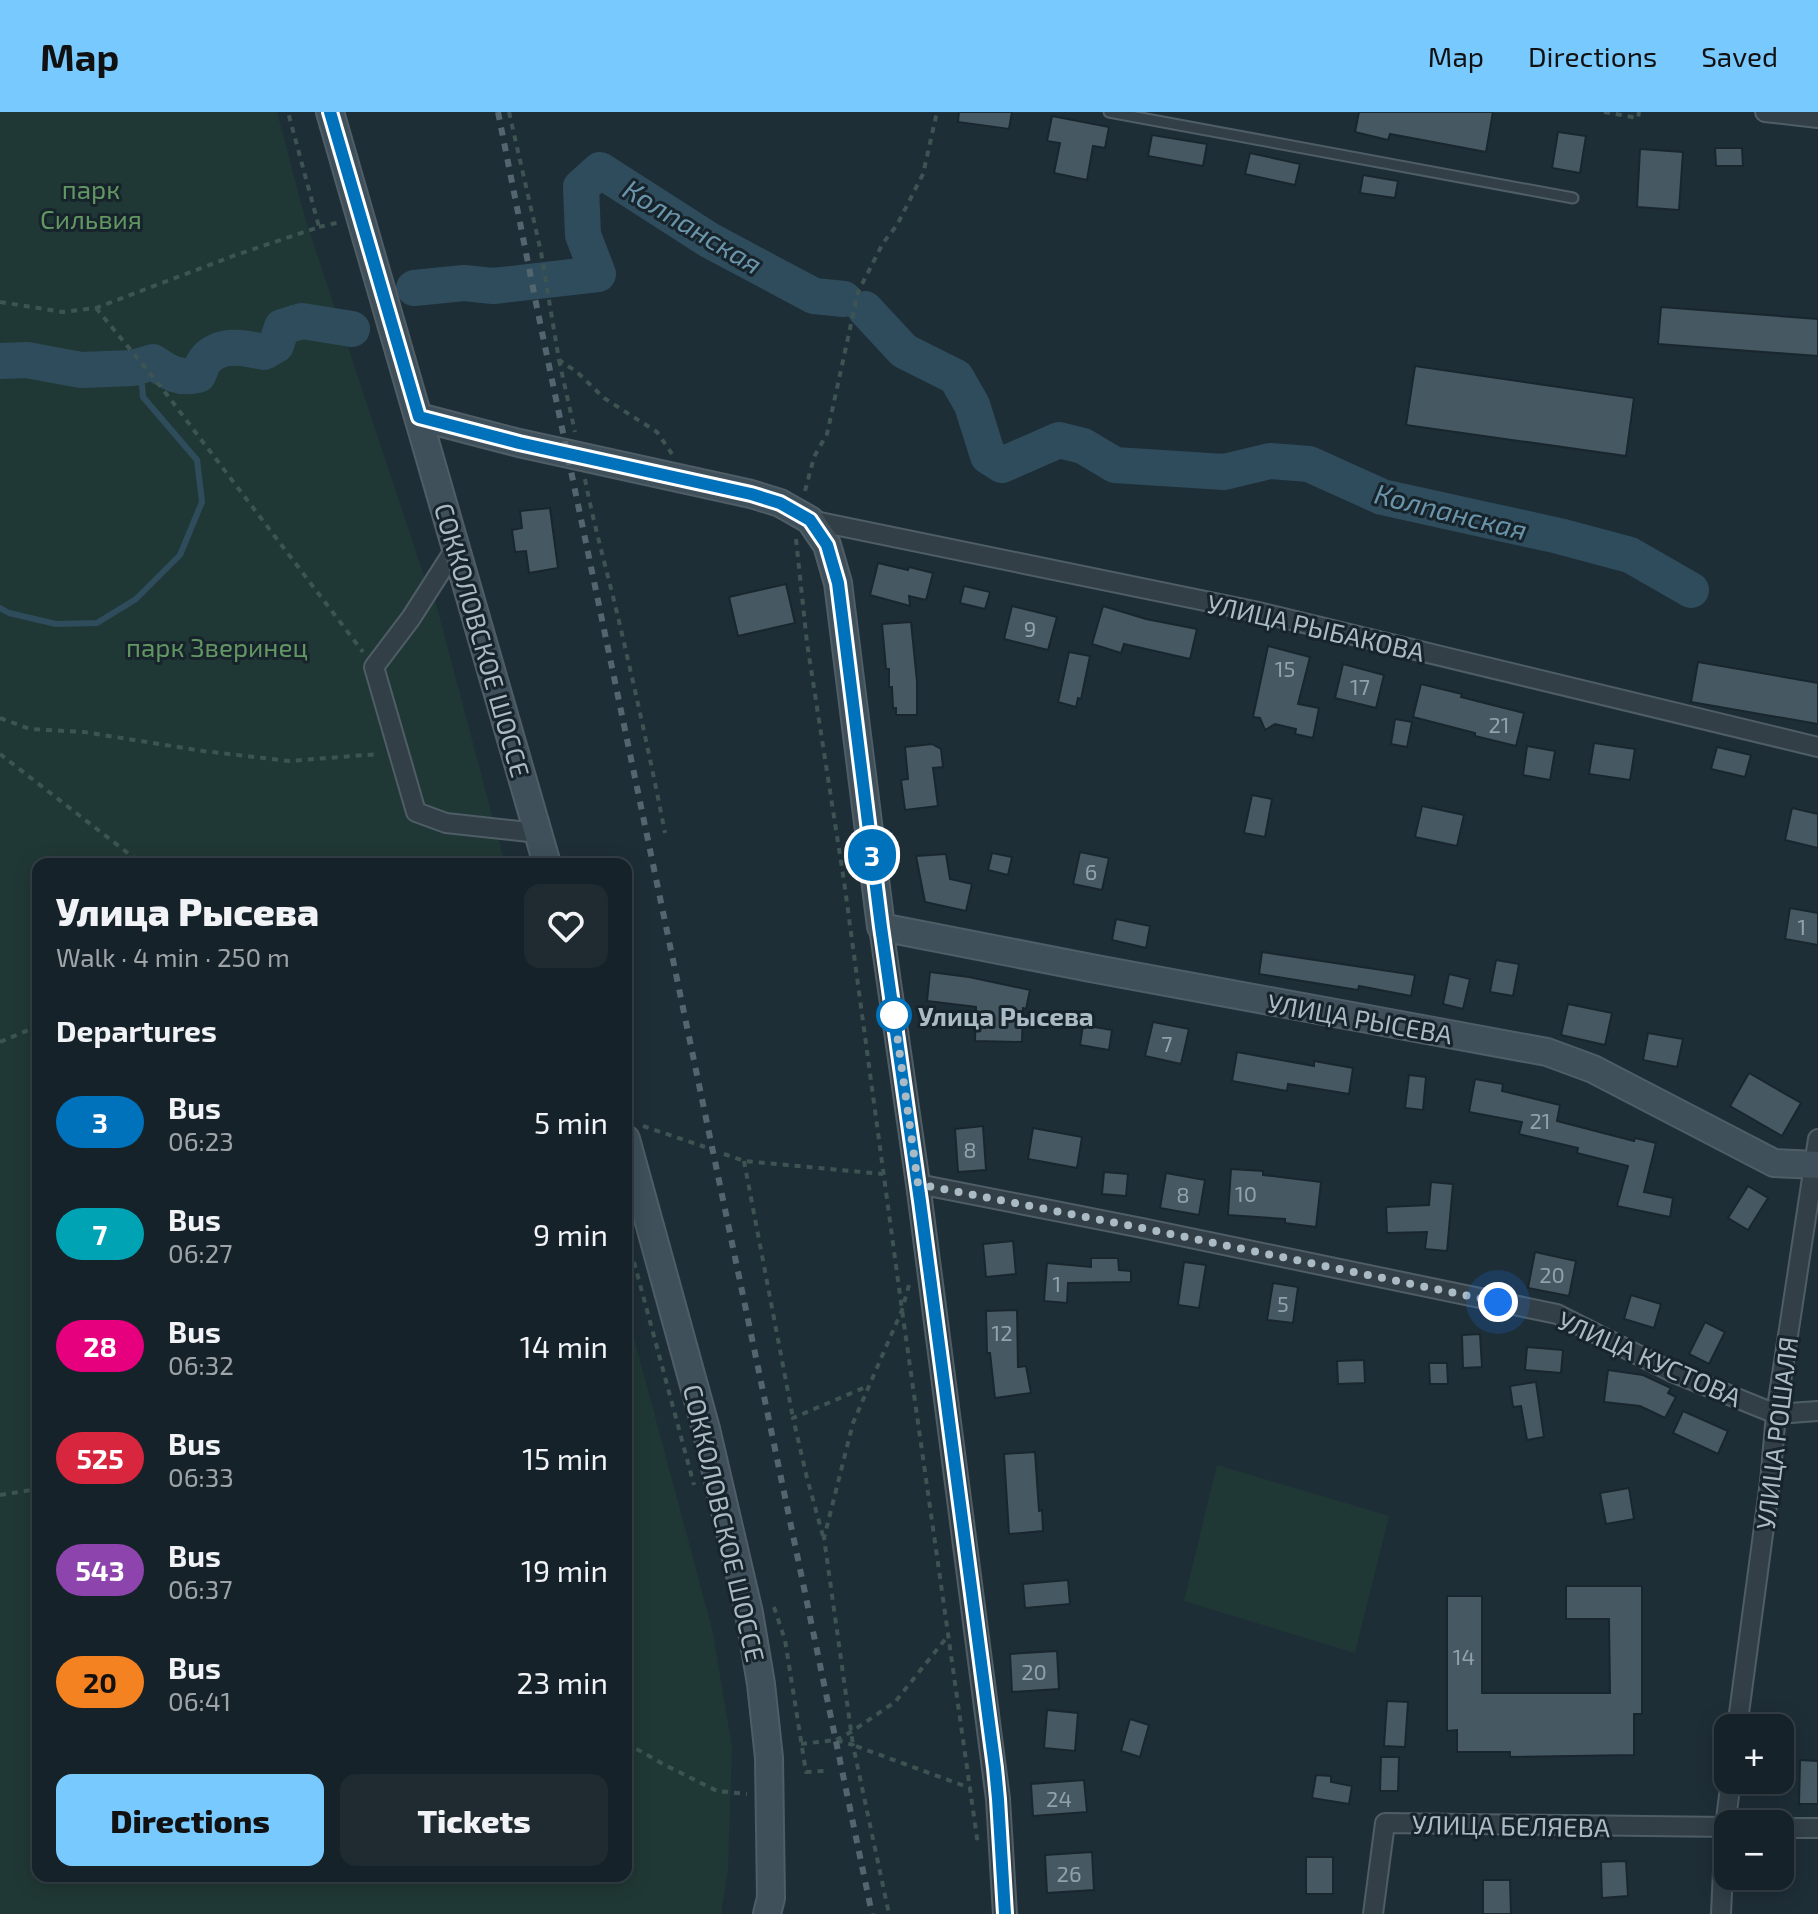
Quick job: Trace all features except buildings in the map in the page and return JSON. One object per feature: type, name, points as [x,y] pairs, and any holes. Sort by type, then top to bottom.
[{"type":"main road","name":"СОККОЛОВСКОЕ ШОССЕ","points":[[330,112],[545,858]]},
{"type":"main road","points":[[419,417],[519,443],[738,491],[780,503],[804,516],[827,545],[838,583],[881,927]]},
{"type":"main road","name":"УЛИЦА РЫСЕВА","points":[[881,927],[1547,1052],[1593,1069],[1774,1163],[1817,1157]]},
{"type":"main road","name":"СОККОЛОВСКОЕ ШОССЕ","points":[[632,1135],[749,1613],[769,1758],[771,1898],[767,1914]]},
{"type":"street","points":[[1765,112],[1818,118]]},
{"type":"street","name":"УЛИЦА РЫБАКОВА","points":[[804,516],[848,528],[1254,611],[1818,747]]},
{"type":"street","points":[[827,545],[848,528]]},
{"type":"street","points":[[457,546],[411,618],[374,667],[397,751],[416,812],[446,823],[538,833]]},
{"type":"street","points":[[881,927],[918,1184],[998,1799],[1005,1914]]},
{"type":"street","name":"УЛИЦА РОШАЛЯ","points":[[1739,1714],[1776,1414],[1817,1157]]},
{"type":"street","name":"УЛИЦА КУСТОВА","points":[[918,1184],[1557,1314],[1672,1372],[1776,1414],[1818,1411]]},
{"type":"street","name":"УЛИЦА БЕЛЯЕВА","points":[[1373,1914],[1385,1823],[1714,1827]]},
{"type":"street","points":[[1794,1828],[1818,1828]]},
{"type":"street","points":[[1721,1914],[1723,1890]]},
{"type":"lane","points":[[1109,112],[1573,198]]},
{"type":"path","points":[[288,112],[319,227]]},
{"type":"path","points":[[509,112],[541,252],[559,360],[594,523],[653,769],[665,833]]},
{"type":"path","points":[[937,112],[923,174],[858,292],[827,434],[814,457],[804,516],[796,542],[807,643],[846,895],[980,1858]]},
{"type":"path","points":[[1604,112],[1638,118],[1639,112]]},
{"type":"path","points":[[0,302],[63,312],[96,308],[233,256],[341,221]]},
{"type":"path","points":[[96,308],[158,383],[374,667]]},
{"type":"path","points":[[559,360],[577,372],[604,398],[657,432],[677,460]]},
{"type":"path","points":[[0,718],[30,729],[84,732],[289,761],[397,751]]},
{"type":"path","points":[[0,754],[134,858]]},
{"type":"path","points":[[0,1042],[32,1029]]},
{"type":"path","points":[[632,1131],[705,1147]]},
{"type":"path","points":[[724,1154],[744,1161],[883,1174]]},
{"type":"path","points":[[744,1161],[793,1418],[824,1538],[853,1745],[889,1914]]},
{"type":"path","points":[[634,1263],[696,1494]]},
{"type":"path","points":[[824,1538],[853,1423],[902,1310]]},
{"type":"path","points":[[793,1418],[869,1385]]},
{"type":"path","points":[[0,1495],[32,1490]]},
{"type":"path","points":[[774,1607],[785,1640],[806,1772],[824,1771]]},
{"type":"path","points":[[801,1744],[836,1740],[895,1702],[948,1636]]},
{"type":"path","points":[[836,1740],[970,1788]]},
{"type":"path","points":[[632,1746],[717,1791],[769,1796]]},
{"type":"green space","name":"парк Зверинец","points":[[0,112],[277,112],[305,218],[436,604],[503,858],[32,858],[32,1882],[632,1882],[632,1330],[713,1633],[732,1747],[728,1870],[721,1914],[0,1914]]},
{"type":"green space","points":[[1217,1465],[1389,1516],[1355,1653],[1184,1601]]},
{"type":"waterway","name":"Колпанская","points":[[414,288],[464,283],[493,286],[598,274],[583,235],[581,187],[600,170],[709,240],[814,296],[844,299]]},
{"type":"waterway","points":[[282,327],[283,314],[292,308],[308,313],[320,324]]},
{"type":"waterway","name":"Колпанская","points":[[865,309],[904,351],[956,377],[972,405],[988,456],[1002,465],[1059,440],[1083,446],[1115,465],[1224,472],[1270,461],[1309,464],[1382,497],[1630,555],[1691,590]]},
{"type":"waterway","name":"Колпанская","points":[[0,361],[27,360],[81,370],[133,368],[153,362],[174,374],[191,376],[198,375],[206,359],[221,350],[235,348],[264,352],[276,345],[282,327],[302,321],[352,329]]},
{"type":"waterway","points":[[0,608],[56,624],[97,623],[136,599],[180,555],[202,502],[197,460],[143,397],[142,385],[133,368]]},
{"type":"railway","points":[[498,112],[872,1914]]},
{"type":"bus line","name":"3","points":[[330,112],[419,417],[780,503],[810,520],[827,545],[838,583],[881,927],[983,1675],[998,1799],[1005,1914]]},
{"type":"place","name":"Улица Рысева","points":[[894,1015]]},
{"type":"route","points":[[894,1015],[918,1184],[1498,1302]]},
{"type":"park label","name":"парк Сильвия","points":[[91,203]]}]
